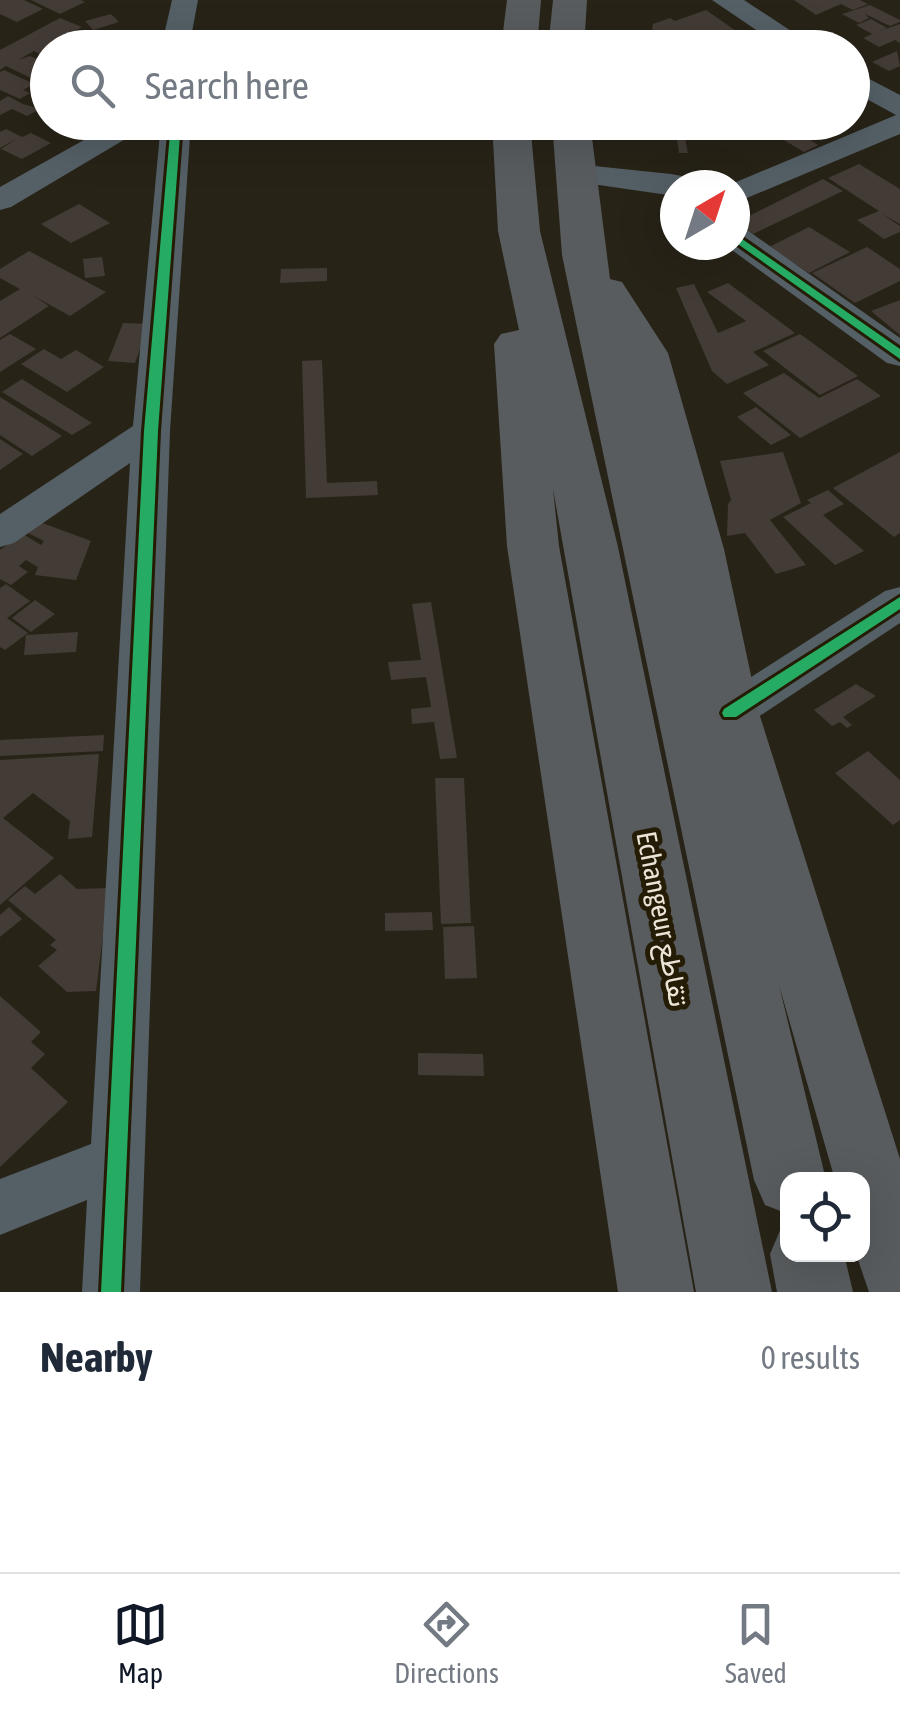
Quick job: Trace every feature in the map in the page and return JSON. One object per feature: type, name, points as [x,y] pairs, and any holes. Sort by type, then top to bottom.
[{"type":"highway","points":[[521,30],[524,0]]},
{"type":"highway","points":[[568,30],[570,0]]},
{"type":"highway","points":[[512,140],[519,231],[517,337],[532,546],[656,1292]]},
{"type":"highway","points":[[572,140],[582,256],[621,545]]},
{"type":"highway","points":[[519,231],[621,545],[788,1172]]},
{"type":"highway","points":[[582,256],[645,353],[698,549],[730,712],[900,1277]]},
{"type":"highway","name":"Echangeur تقاطع","points":[[621,545],[734,1292]]},
{"type":"highway","points":[[809,1262],[815,1292]]},
{"type":"street","points":[[179,30],[186,0]]},
{"type":"street","points":[[726,0],[774,30]]},
{"type":"street","points":[[870,89],[900,107]]},
{"type":"street","points":[[870,136],[900,123]]},
{"type":"street","points":[[0,200],[108,140]]},
{"type":"street","points":[[111,1292],[150,431],[174,140]]},
{"type":"street","points":[[750,188],[860,140]]},
{"type":"street","points":[[574,172],[660,182]]},
{"type":"street","points":[[750,248],[900,356]]},
{"type":"street","points":[[0,533],[150,431]]},
{"type":"street","points":[[730,712],[900,602]]},
{"type":"street","points":[[0,1206],[119,1160]]},
{"type":"building","points":[[0,0],[24,0],[43,9],[17,22],[0,14]]},
{"type":"building","points":[[31,0],[81,0],[85,2],[60,14]]},
{"type":"building","points":[[794,0],[860,0],[868,4],[853,10],[841,4],[816,15]]},
{"type":"building","points":[[870,5],[900,22],[890,26],[865,14],[869,18],[859,23],[842,14]]},
{"type":"building","points":[[706,10],[735,30],[652,29],[653,24],[670,18],[675,21]]},
{"type":"building","points":[[111,14],[119,22],[93,30],[85,21]]},
{"type":"building","points":[[60,18],[82,27],[77,30],[38,30]]},
{"type":"building","points":[[871,19],[887,28],[880,31],[900,24],[900,43],[895,40],[879,47],[870,42],[870,30],[856,25]]},
{"type":"building","points":[[30,34],[30,53],[18,60],[30,56],[30,78],[6,66],[0,70],[0,50]]},
{"type":"building","points":[[897,51],[900,66],[889,71],[872,62]]},
{"type":"building","points":[[4,70],[30,82],[23,90],[30,93],[20,99],[0,90],[0,72]]},
{"type":"building","points":[[8,96],[30,106],[30,114],[12,109],[0,115],[0,101]]},
{"type":"building","points":[[6,129],[22,137],[30,133],[30,140],[51,143],[22,159],[1,149],[16,139],[0,148],[0,132]]},
{"type":"building","points":[[677,140],[685,140],[688,153],[679,153]]},
{"type":"building","points":[[784,140],[810,140],[818,145],[804,152]]},
{"type":"building","points":[[859,164],[900,189],[900,224],[882,214],[900,226],[900,232],[884,239],[857,220],[879,211],[828,178]]},
{"type":"building","points":[[823,179],[843,191],[753,234],[750,216]]},
{"type":"building","points":[[79,204],[110,223],[71,243],[41,224]]},
{"type":"building","points":[[809,227],[850,252],[809,273],[769,247]]},
{"type":"building","points":[[867,247],[900,269],[900,281],[855,303],[812,273]]},
{"type":"building","points":[[29,251],[106,292],[70,316],[32,295],[49,306],[0,338],[0,301],[20,289],[0,278],[0,269]]},
{"type":"building","points":[[102,257],[105,276],[85,278],[83,259]]},
{"type":"building","points":[[327,268],[327,281],[280,283],[281,269]]},
{"type":"building","points":[[728,283],[795,333],[753,352],[769,365],[727,384],[712,371],[676,288],[694,284],[718,333],[746,321],[707,292]]},
{"type":"building","points":[[900,300],[900,335],[871,311]]},
{"type":"building","points":[[123,323],[149,324],[135,363],[108,361]]},
{"type":"building","points":[[10,334],[36,349],[0,372],[0,340]]},
{"type":"building","points":[[800,334],[858,376],[820,395],[763,351]]},
{"type":"building","points":[[44,349],[61,359],[76,350],[104,367],[67,392],[21,364]]},
{"type":"building","points":[[322,360],[327,483],[377,481],[378,495],[306,498],[302,361]]},
{"type":"building","points":[[784,373],[819,398],[857,379],[881,396],[800,438],[743,393]]},
{"type":"building","points":[[22,379],[92,423],[72,435],[2,392]]},
{"type":"building","points":[[0,397],[62,436],[32,456],[0,435]]},
{"type":"building","points":[[756,407],[791,435],[771,445],[737,417]]},
{"type":"building","points":[[0,439],[23,454],[0,470]]},
{"type":"building","points":[[783,452],[801,503],[770,520],[806,565],[776,574],[745,533],[727,536],[731,500],[720,461]]},
{"type":"building","points":[[900,452],[900,533],[894,537],[833,488]]},
{"type":"building","points":[[828,490],[844,504],[823,515],[864,551],[835,565],[783,517]]},
{"type":"building","points":[[37,521],[91,541],[76,580],[35,575],[38,567],[26,560],[19,566],[28,572],[11,585],[0,579],[0,550],[23,534],[41,545],[44,541],[24,531]]},
{"type":"building","points":[[6,584],[30,601],[7,618],[28,633],[5,650],[0,647],[0,588]]},
{"type":"building","points":[[35,600],[55,614],[31,632],[12,618]]},
{"type":"building","points":[[431,602],[457,758],[440,759],[434,722],[412,724],[411,709],[431,707],[426,677],[391,680],[388,662],[421,660],[412,604]]},
{"type":"building","points":[[78,632],[76,652],[24,655],[26,635]]},
{"type":"building","points":[[856,684],[876,696],[843,717],[852,725],[847,728],[840,722],[832,726],[814,710]]},
{"type":"building","points":[[104,735],[103,751],[0,756],[0,740]]},
{"type":"building","points":[[868,751],[900,780],[900,820],[893,825],[835,773]]},
{"type":"building","points":[[99,754],[92,837],[68,839],[70,821],[33,793],[3,818],[54,858],[0,905],[0,760]]},
{"type":"building","points":[[435,778],[464,778],[471,923],[441,924]]},
{"type":"building","points":[[60,874],[77,889],[109,888],[96,991],[67,992],[38,966],[57,950],[50,945],[56,940],[8,900],[25,886],[35,894]]},
{"type":"building","points":[[9,907],[22,919],[0,937],[0,915]]},
{"type":"building","points":[[432,912],[433,930],[385,931],[385,913]]},
{"type":"building","points":[[474,926],[477,978],[445,979],[443,927]]},
{"type":"building","points":[[0,996],[41,1032],[31,1042],[45,1054],[31,1068],[68,1102],[0,1167]]},
{"type":"building","points":[[418,1053],[483,1054],[484,1076],[418,1075]]},
{"type":"cycle path","points":[[111,1292],[151,431],[175,140]]},
{"type":"cycle path","points":[[750,248],[900,355]]},
{"type":"cycle path","points":[[730,713],[900,602]]}]
